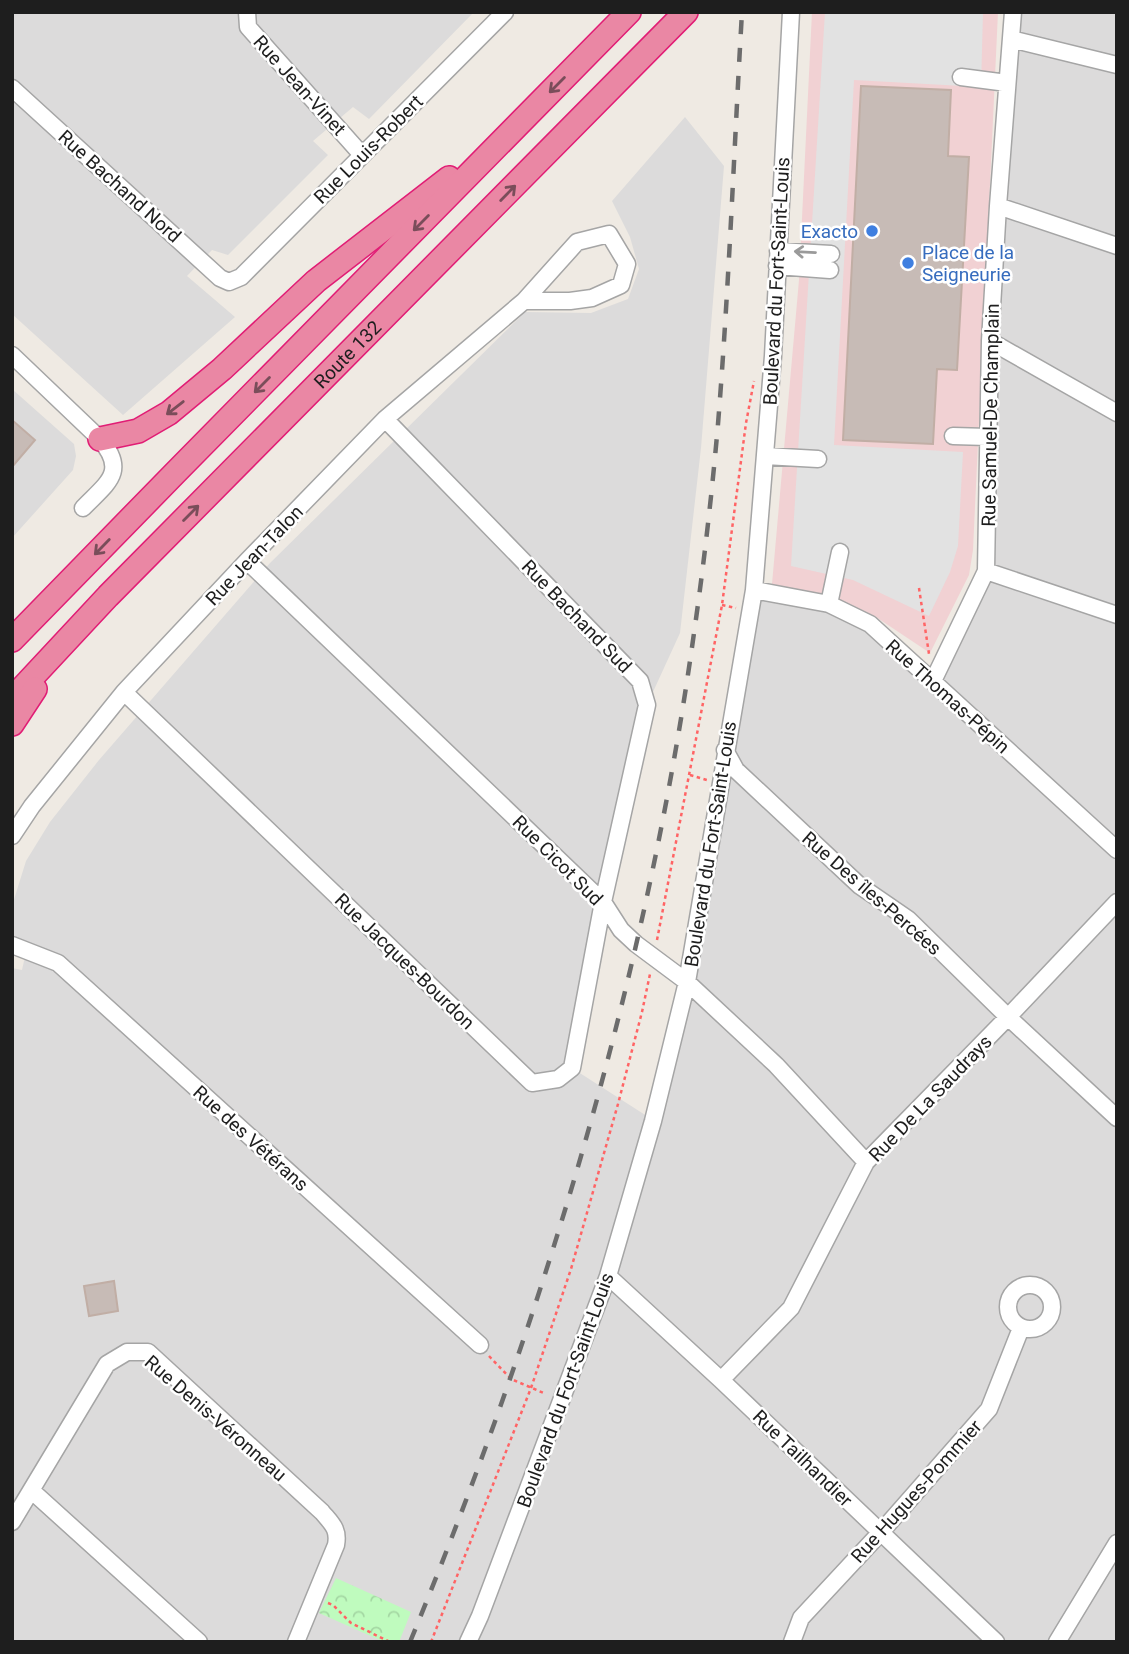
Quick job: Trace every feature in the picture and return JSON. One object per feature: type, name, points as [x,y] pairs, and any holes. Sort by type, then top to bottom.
[{"type":"highway","name":"Route 132","points":[[12,640],[629,12]]},
{"type":"highway","name":"Route 132","points":[[12,699],[70,636],[686,12]]},
{"type":"highway","points":[[100,439],[138,432],[169,413],[222,369],[316,281],[521,122]]},
{"type":"highway","points":[[12,724],[70,636]]},
{"type":"street","name":"Rue Jean-Vinet","points":[[247,12],[248,27],[362,155]]},
{"type":"street","name":"Rue Louis-Robert","points":[[229,282],[241,277],[505,12]]},
{"type":"street","name":"Boulevard du Fort-Saint-Louis","points":[[468,1642],[608,1276],[653,1121],[687,982],[754,590],[773,356],[791,12]]},
{"type":"street","name":"Rue Samuel-De Champlain","points":[[933,681],[986,571],[990,341],[1013,12]]},
{"type":"street","points":[[1011,39],[1117,65]]},
{"type":"street","points":[[961,77],[1007,83]]},
{"type":"street","name":"Rue Bachand Nord","points":[[12,88],[220,278],[229,282]]},
{"type":"street","points":[[998,206],[1117,246]]},
{"type":"street","name":"Rue Jean-Talon","points":[[12,836],[32,806],[124,692],[385,419],[524,301],[577,242],[609,234],[627,264],[621,285],[592,298],[524,301]]},
{"type":"street","points":[[778,259],[831,262]]},
{"type":"street","points":[[990,341],[1117,413]]},
{"type":"street","points":[[12,355],[100,439],[111,453],[114,468],[108,481],[83,508]]},
{"type":"street","name":"Rue Bachand Sud","points":[[385,419],[640,681],[647,705],[603,902]]},
{"type":"street","points":[[953,436],[988,437]]},
{"type":"street","points":[[765,456],[818,459]]},
{"type":"street","points":[[828,604],[841,552]]},
{"type":"street","name":"Rue Cicot Sud","points":[[247,561],[603,902],[621,930],[687,982],[776,1065],[866,1162]]},
{"type":"street","points":[[986,571],[1117,615]]},
{"type":"street","name":"Rue Thomas-Pépin","points":[[754,590],[828,604],[870,624],[1117,850]]},
{"type":"street","name":"Rue Jacques-Bourdon","points":[[124,692],[532,1083],[558,1079],[572,1068],[603,902]]},
{"type":"street","name":"Rue Des îles-Percées","points":[[725,750],[736,770],[860,886],[908,919],[1117,1118]]},
{"type":"street","name":"Rue De La Saudrays","points":[[721,1380],[792,1308],[866,1162],[1117,902]]},
{"type":"street","name":"Rue des Vétérans","points":[[12,945],[58,963],[480,1345]]},
{"type":"street","name":"Rue Tailhandier","points":[[608,1276],[996,1642]]},
{"type":"street","name":"Rue Hugues-Pommier","points":[[792,1642],[801,1618],[989,1409],[1021,1328]]},
{"type":"street","name":"Rue Denis-Véronneau","points":[[12,1522],[107,1364],[127,1352],[148,1352],[335,1527],[337,1545],[296,1642]]},
{"type":"street","points":[[32,1491],[199,1642]]},
{"type":"street","points":[[1056,1642],[1117,1543]]},
{"type":"path","points":[[919,588],[933,681]]},
{"type":"path","points":[[480,1345],[511,1379],[561,1401]]},
{"type":"path","points":[[316,1597],[333,1605],[351,1623],[390,1642]]},
{"type":"shaded area","points":[[12,12],[474,12],[369,119],[353,107],[313,141],[328,155],[228,255],[212,250],[187,276],[235,317],[123,415],[12,314]]},
{"type":"shaded area","points":[[812,12],[998,12],[973,550],[969,575],[930,653],[876,617],[827,596],[772,584],[799,280]]},
{"type":"shaded area","points":[[825,12],[983,12],[981,87],[854,80],[834,445],[963,452],[958,546],[950,572],[929,616],[853,580],[791,566]]},
{"type":"shaded area","points":[[1022,12],[1117,12],[1117,1642],[12,1642],[12,968],[22,970],[28,943],[12,935],[12,906],[26,861],[50,822],[99,760],[270,563],[525,312],[591,313],[628,299],[639,269],[630,237],[612,201],[685,117],[724,166],[701,448],[680,633],[647,705],[572,1068],[653,1120],[754,590],[870,624],[933,680],[986,571],[1011,39]]},
{"type":"shaded area","points":[[12,389],[74,444],[76,456],[73,470],[12,538]]},
{"type":"green space","points":[[336,1578],[411,1612],[399,1642],[384,1642],[319,1613]]},
{"type":"building","name":"Place de la Seigneurie","points":[[861,86],[951,90],[948,156],[969,157],[957,370],[937,369],[933,444],[843,440]]},
{"type":"building","points":[[12,420],[35,440],[12,467]]},
{"type":"building","points":[[114,1281],[118,1311],[89,1316],[84,1286]]},
{"type":"railway","points":[[410,1642],[504,1397],[546,1272],[584,1146],[648,891],[694,633],[710,502],[725,321],[742,12]]},
{"type":"place","name":"Exacto","points":[[872,231]]},
{"type":"place","name":"Place de la Seigneurie","points":[[908,263]]}]
